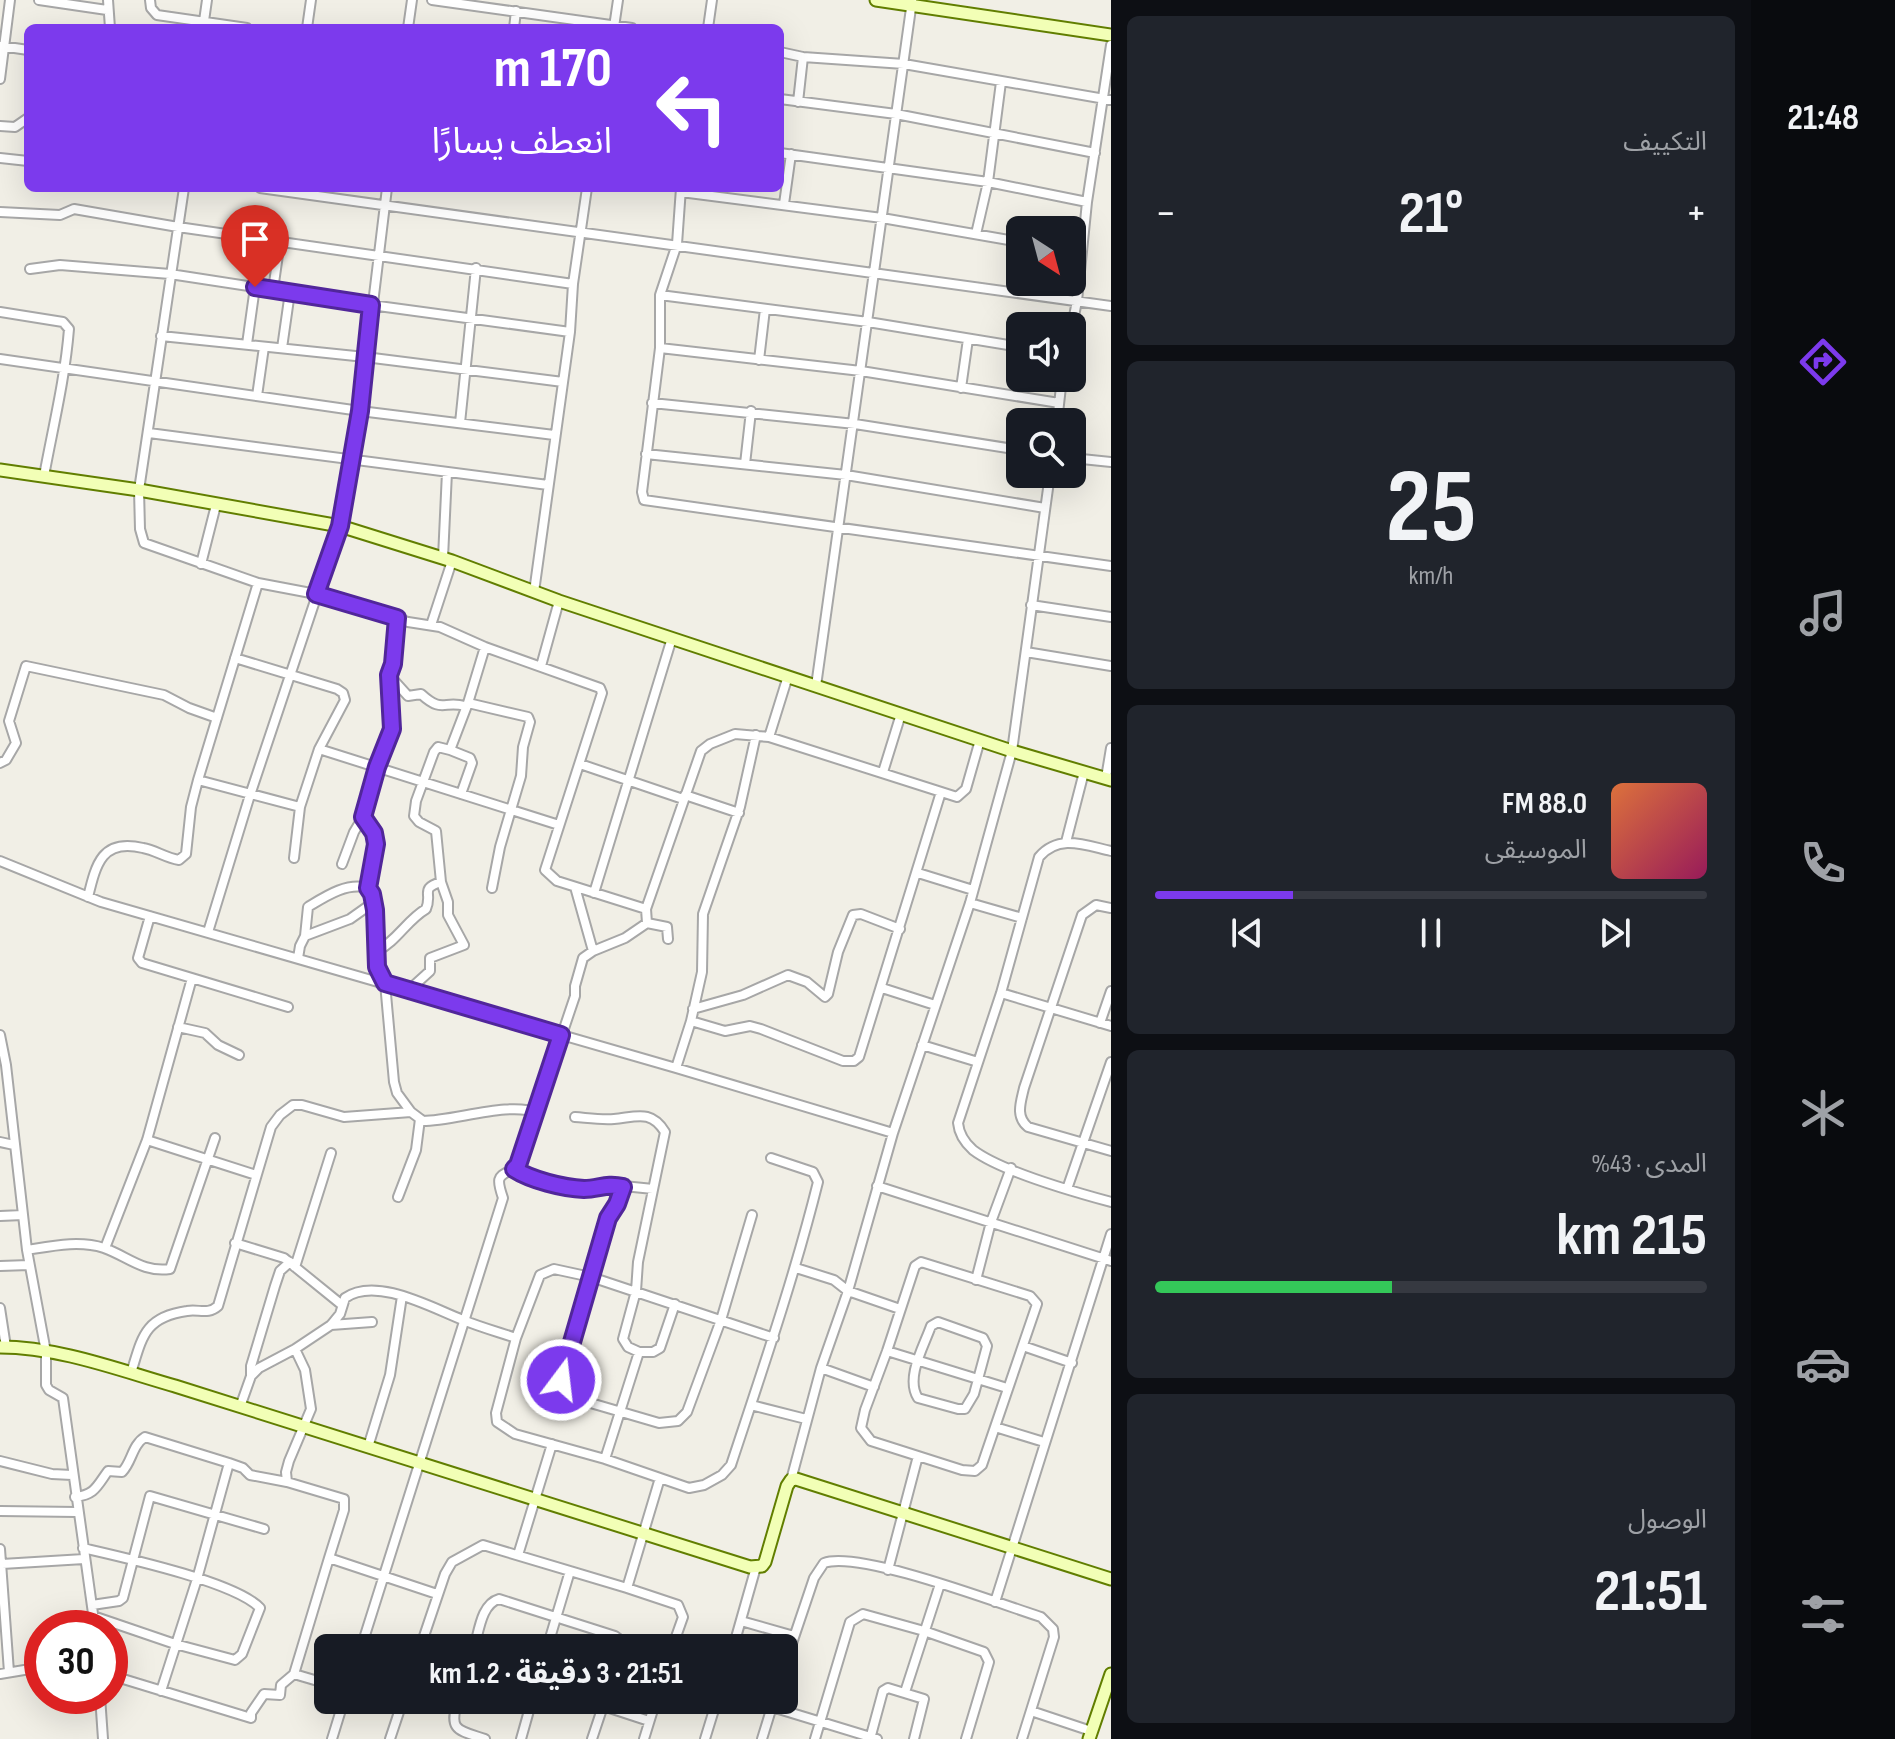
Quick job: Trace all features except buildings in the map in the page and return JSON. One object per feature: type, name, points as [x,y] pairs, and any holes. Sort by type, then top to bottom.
[{"type":"street","points":[[0,79],[10,0]]},
{"type":"street","points":[[39,0],[107,5]]},
{"type":"street","points":[[150,0],[151,8],[157,15],[199,24]]},
{"type":"street","points":[[204,24],[207,0]]},
{"type":"street","points":[[308,24],[311,0]]},
{"type":"street","points":[[409,24],[412,0]]},
{"type":"street","points":[[432,0],[596,24]]},
{"type":"street","points":[[614,24],[618,0]]},
{"type":"street","points":[[709,24],[712,0]]},
{"type":"street","points":[[876,0],[912,2],[1111,35]]},
{"type":"street","points":[[816,686],[912,2]]},
{"type":"street","points":[[514,24],[516,11]]},
{"type":"street","points":[[1084,216],[1106,99],[1111,45]]},
{"type":"street","points":[[2,46],[24,49]]},
{"type":"street","points":[[784,53],[904,64],[1106,99]]},
{"type":"street","points":[[798,102],[803,57]]},
{"type":"street","points":[[976,234],[988,182],[1001,82]]},
{"type":"street","points":[[784,100],[896,114],[1095,153]]},
{"type":"street","points":[[0,126],[15,127],[24,121]]},
{"type":"street","points":[[784,153],[988,182],[1087,202]]},
{"type":"street","points":[[784,204],[791,154]]},
{"type":"street","points":[[0,158],[24,161]]},
{"type":"street","points":[[183,192],[139,490],[140,529],[144,543],[258,583],[316,594],[440,627],[485,647],[600,688],[602,693],[545,870],[557,881],[646,909]]},
{"type":"street","points":[[288,192],[1111,306]]},
{"type":"street","points":[[208,932],[250,795],[340,526],[360,411],[386,192]]},
{"type":"street","points":[[534,592],[586,192]]},
{"type":"street","points":[[681,192],[677,244],[660,295],[660,348],[646,454],[644,500],[1111,566]]},
{"type":"street","points":[[696,192],[882,218],[1006,239]]},
{"type":"street","points":[[0,212],[60,215],[74,209],[573,284]]},
{"type":"street","points":[[273,290],[280,241]]},
{"type":"street","points":[[30,269],[60,265],[170,274],[570,332]]},
{"type":"street","points":[[460,423],[476,268]]},
{"type":"street","points":[[247,344],[255,287]]},
{"type":"street","points":[[282,348],[290,292]]},
{"type":"street","points":[[660,295],[868,322],[1006,345]]},
{"type":"street","points":[[1075,312],[1077,296]]},
{"type":"street","points":[[759,360],[765,309]]},
{"type":"street","points":[[0,312],[67,325],[69,329],[66,369],[44,476]]},
{"type":"street","points":[[161,336],[563,382]]},
{"type":"street","points":[[961,388],[968,339]]},
{"type":"street","points":[[257,396],[264,347]]},
{"type":"street","points":[[660,348],[861,371],[1059,403]]},
{"type":"street","points":[[0,359],[360,411],[554,435]]},
{"type":"street","points":[[1058,408],[1060,392]]},
{"type":"street","points":[[652,403],[855,424],[1006,448]]},
{"type":"street","points":[[745,464],[751,411]]},
{"type":"street","points":[[149,433],[548,485]]},
{"type":"street","points":[[646,454],[846,475],[1045,508]]},
{"type":"street","points":[[1086,459],[1111,462]]},
{"type":"street","points":[[0,470],[139,490],[340,526],[448,559],[559,601],[1012,751],[1108,779],[1111,748]]},
{"type":"street","points":[[431,625],[448,559],[447,472]]},
{"type":"street","points":[[0,1308],[3,1347],[46,1352],[131,1373],[536,1498],[644,1535],[756,1567],[765,1562],[893,1133],[970,903],[1012,751],[1048,488]]},
{"type":"street","points":[[201,564],[216,505]]},
{"type":"street","points":[[88,897],[95,871],[109,849],[115,846],[144,848],[169,858],[183,858],[186,854],[191,807],[198,780],[258,583]]},
{"type":"street","points":[[541,666],[559,601]]},
{"type":"street","points":[[1031,605],[1111,617]]},
{"type":"street","points":[[342,864],[363,817],[392,729],[389,675],[393,664],[397,618]]},
{"type":"street","points":[[594,893],[672,638]]},
{"type":"street","points":[[450,750],[485,647]]},
{"type":"street","points":[[1026,652],[1111,666]]},
{"type":"street","points":[[235,658],[343,693],[345,700],[319,749],[300,807],[294,858]]},
{"type":"street","points":[[0,763],[6,760],[16,743],[9,721],[26,666],[164,695],[217,718]]},
{"type":"street","points":[[389,675],[408,696],[421,694],[433,705],[467,704],[528,717],[530,722],[492,888]]},
{"type":"street","points":[[769,737],[788,676]]},
{"type":"street","points":[[883,772],[901,714]]},
{"type":"street","points":[[647,923],[646,909],[684,797],[705,747],[735,734],[769,737],[957,797],[963,795],[980,740]]},
{"type":"street","points":[[676,1068],[702,972],[703,914],[739,813],[756,735]]},
{"type":"street","points":[[409,990],[430,971],[430,958],[464,945],[448,915],[436,831],[414,816],[416,801],[438,747],[470,758],[472,763],[461,794]]},
{"type":"street","points":[[319,749],[559,825]]},
{"type":"street","points":[[580,764],[739,813]]},
{"type":"street","points":[[1066,842],[1084,772]]},
{"type":"street","points":[[198,780],[300,807]]},
{"type":"street","points":[[691,1021],[725,1031],[750,1026],[843,1061],[854,1061],[861,1052],[882,988],[941,792]]},
{"type":"street","points":[[363,817],[374,833],[376,844],[368,888],[374,902],[377,967],[385,983],[397,1093],[411,1112],[420,1119],[433,1121],[512,1109],[537,1113]]},
{"type":"street","points":[[1111,851],[1066,842],[1053,845],[1039,857],[1001,993],[958,1123],[959,1133],[972,1149],[1011,1168],[1111,1202]]},
{"type":"street","points":[[0,861],[88,897],[150,916],[893,1133]]},
{"type":"street","points":[[918,873],[973,890]]},
{"type":"street","points":[[377,951],[427,907],[429,886],[441,882]]},
{"type":"street","points":[[575,887],[593,951]]},
{"type":"street","points":[[298,958],[305,936],[308,907],[341,889],[368,888]]},
{"type":"street","points":[[305,936],[350,919],[374,902]]},
{"type":"street","points":[[970,903],[1022,918]]},
{"type":"street","points":[[1111,908],[1096,905],[1082,915],[1024,1088],[1020,1117],[1028,1127],[1111,1151]]},
{"type":"street","points":[[693,1009],[743,995],[788,975],[807,982],[825,997],[843,936],[853,915],[861,914],[900,929]]},
{"type":"street","points":[[150,916],[140,961],[288,1007]]},
{"type":"street","points":[[514,1169],[537,1113],[549,1067],[575,996],[581,963],[593,951],[625,938],[647,923],[667,927],[668,939]]},
{"type":"street","points":[[105,1248],[147,1140],[192,978]]},
{"type":"street","points":[[882,988],[935,1005]]},
{"type":"street","points":[[1100,1023],[1111,991]]},
{"type":"street","points":[[1001,993],[1111,1026]]},
{"type":"street","points":[[178,1027],[205,1033],[218,1045],[239,1055]]},
{"type":"street","points":[[0,1035],[29,1265],[46,1352],[47,1387],[63,1398],[92,1610]]},
{"type":"street","points":[[922,1045],[978,1062]]},
{"type":"street","points":[[1067,1189],[1111,1062]]},
{"type":"street","points":[[131,1373],[144,1331],[152,1324],[187,1311],[209,1312],[218,1306],[271,1127],[280,1115],[293,1105],[344,1117],[411,1112]]},
{"type":"street","points":[[575,1117],[614,1119],[644,1116],[658,1120],[665,1132],[638,1262],[636,1291],[623,1339],[628,1347],[639,1352],[653,1352],[660,1348],[675,1304]]},
{"type":"street","points":[[398,1197],[416,1150],[420,1119]]},
{"type":"street","points":[[27,1250],[74,1244],[105,1248],[132,1263],[151,1269],[170,1269],[215,1138]]},
{"type":"street","points":[[147,1140],[256,1175]]},
{"type":"street","points":[[0,1142],[14,1145]]},
{"type":"street","points":[[240,1407],[280,1271],[292,1265],[331,1153]]},
{"type":"street","points":[[771,1158],[817,1175],[818,1182],[774,1338],[731,1465],[722,1475],[704,1485],[689,1488],[605,1459],[515,1434],[497,1422],[496,1413],[516,1338],[540,1275],[554,1269],[636,1291],[774,1338]]},
{"type":"street","points":[[976,1280],[991,1222],[1011,1168]]},
{"type":"street","points":[[365,1634],[503,1198],[500,1177],[506,1170],[514,1169],[574,1188],[594,1188],[604,1184],[653,1189]]},
{"type":"street","points":[[877,1186],[1108,1260]]},
{"type":"street","points":[[623,1187],[608,1218],[566,1360],[561,1387],[570,1397],[659,1423],[678,1421],[692,1401],[721,1320],[752,1215]]},
{"type":"street","points":[[0,1216],[23,1215]]},
{"type":"street","points":[[995,1602],[1044,1442],[1108,1260],[1111,1234]]},
{"type":"street","points":[[235,1243],[278,1255],[342,1305]]},
{"type":"street","points":[[921,1262],[1035,1300],[1037,1304],[982,1465],[975,1471],[962,1470],[871,1441],[864,1435],[861,1428],[865,1410],[900,1309],[915,1266],[921,1262]]},
{"type":"street","points":[[0,1266],[29,1265]]},
{"type":"street","points":[[796,1268],[834,1280],[848,1291],[900,1309]]},
{"type":"street","points":[[251,1376],[259,1368],[331,1325],[340,1314],[345,1298],[356,1292],[378,1291],[402,1296],[516,1338]]},
{"type":"street","points":[[368,1447],[390,1375],[402,1296]]},
{"type":"street","points":[[331,1325],[372,1322]]},
{"type":"street","points":[[938,1322],[983,1338],[987,1346],[979,1380],[965,1409],[918,1398],[912,1381],[931,1326],[938,1322]]},
{"type":"street","points":[[1023,1346],[1072,1363]]},
{"type":"street","points":[[287,1482],[289,1461],[311,1409],[303,1363],[295,1349]]},
{"type":"street","points":[[887,1351],[1007,1388]]},
{"type":"street","points":[[605,1459],[639,1352]]},
{"type":"street","points":[[821,1368],[874,1387]]},
{"type":"street","points":[[751,1405],[806,1419]]},
{"type":"street","points":[[995,1427],[1044,1442]]},
{"type":"street","points":[[75,1497],[90,1495],[108,1471],[122,1472],[135,1447],[145,1437],[243,1468],[250,1475],[344,1499],[344,1510],[294,1674],[281,1685],[280,1695],[264,1694],[251,1718],[128,1681]]},
{"type":"street","points":[[518,1555],[552,1444]]},
{"type":"street","points":[[888,1570],[918,1456]]},
{"type":"street","points":[[0,1461],[52,1474],[72,1475]]},
{"type":"street","points":[[161,1691],[197,1579],[229,1463]]},
{"type":"street","points":[[627,1588],[660,1478]]},
{"type":"street","points":[[791,1480],[903,1511],[1111,1579]]},
{"type":"street","points":[[92,1605],[123,1598],[150,1496],[264,1529]]},
{"type":"street","points":[[0,1511],[77,1512]]},
{"type":"street","points":[[424,1634],[437,1594],[452,1562],[483,1545],[678,1605],[683,1617],[677,1634]]},
{"type":"street","points":[[83,1548],[197,1579],[249,1598],[260,1608],[237,1659],[175,1644],[128,1628]]},
{"type":"street","points":[[0,1549],[5,1673]]},
{"type":"street","points":[[329,1558],[437,1594]]},
{"type":"street","points":[[2,1564],[84,1559]]},
{"type":"street","points":[[795,1634],[814,1578],[824,1563],[839,1560],[859,1561],[1041,1617],[1053,1629],[1054,1637],[1022,1739]]},
{"type":"street","points":[[737,1634],[756,1567]]},
{"type":"street","points":[[551,1634],[570,1571]]},
{"type":"street","points":[[905,1692],[940,1584]]},
{"type":"street","points":[[478,1634],[487,1606],[499,1599],[609,1634]]},
{"type":"street","points":[[815,1739],[850,1622],[863,1614],[984,1652],[989,1662],[966,1739]]},
{"type":"street","points":[[741,1621],[787,1634]]},
{"type":"street","points":[[294,1674],[314,1680]]},
{"type":"street","points":[[1031,1711],[1090,1735],[1111,1676]]},
{"type":"street","points":[[798,1713],[873,1738],[883,1691],[888,1688],[922,1698],[925,1702],[914,1739]]},
{"type":"street","points":[[101,1714],[103,1739]]},
{"type":"street","points":[[332,1739],[340,1714]]},
{"type":"street","points":[[390,1739],[399,1714]]},
{"type":"street","points":[[454,1714],[452,1720],[460,1731],[485,1739]]},
{"type":"street","points":[[521,1739],[528,1714]]},
{"type":"street","points":[[592,1739],[600,1714]]},
{"type":"street","points":[[632,1714],[649,1721]]},
{"type":"street","points":[[644,1739],[651,1714]]},
{"type":"street","points":[[705,1739],[713,1714]]},
{"type":"street","points":[[762,1739],[770,1714]]},
{"type":"route","points":[[255,287],[371,305],[360,411],[340,526],[316,594],[397,618],[393,664],[389,675],[392,729],[363,817],[374,833],[376,844],[368,888],[374,899],[379,972],[385,983],[561,1035],[537,1113],[514,1169],[574,1188],[594,1188],[604,1184],[623,1187],[608,1218],[561,1380]]}]
